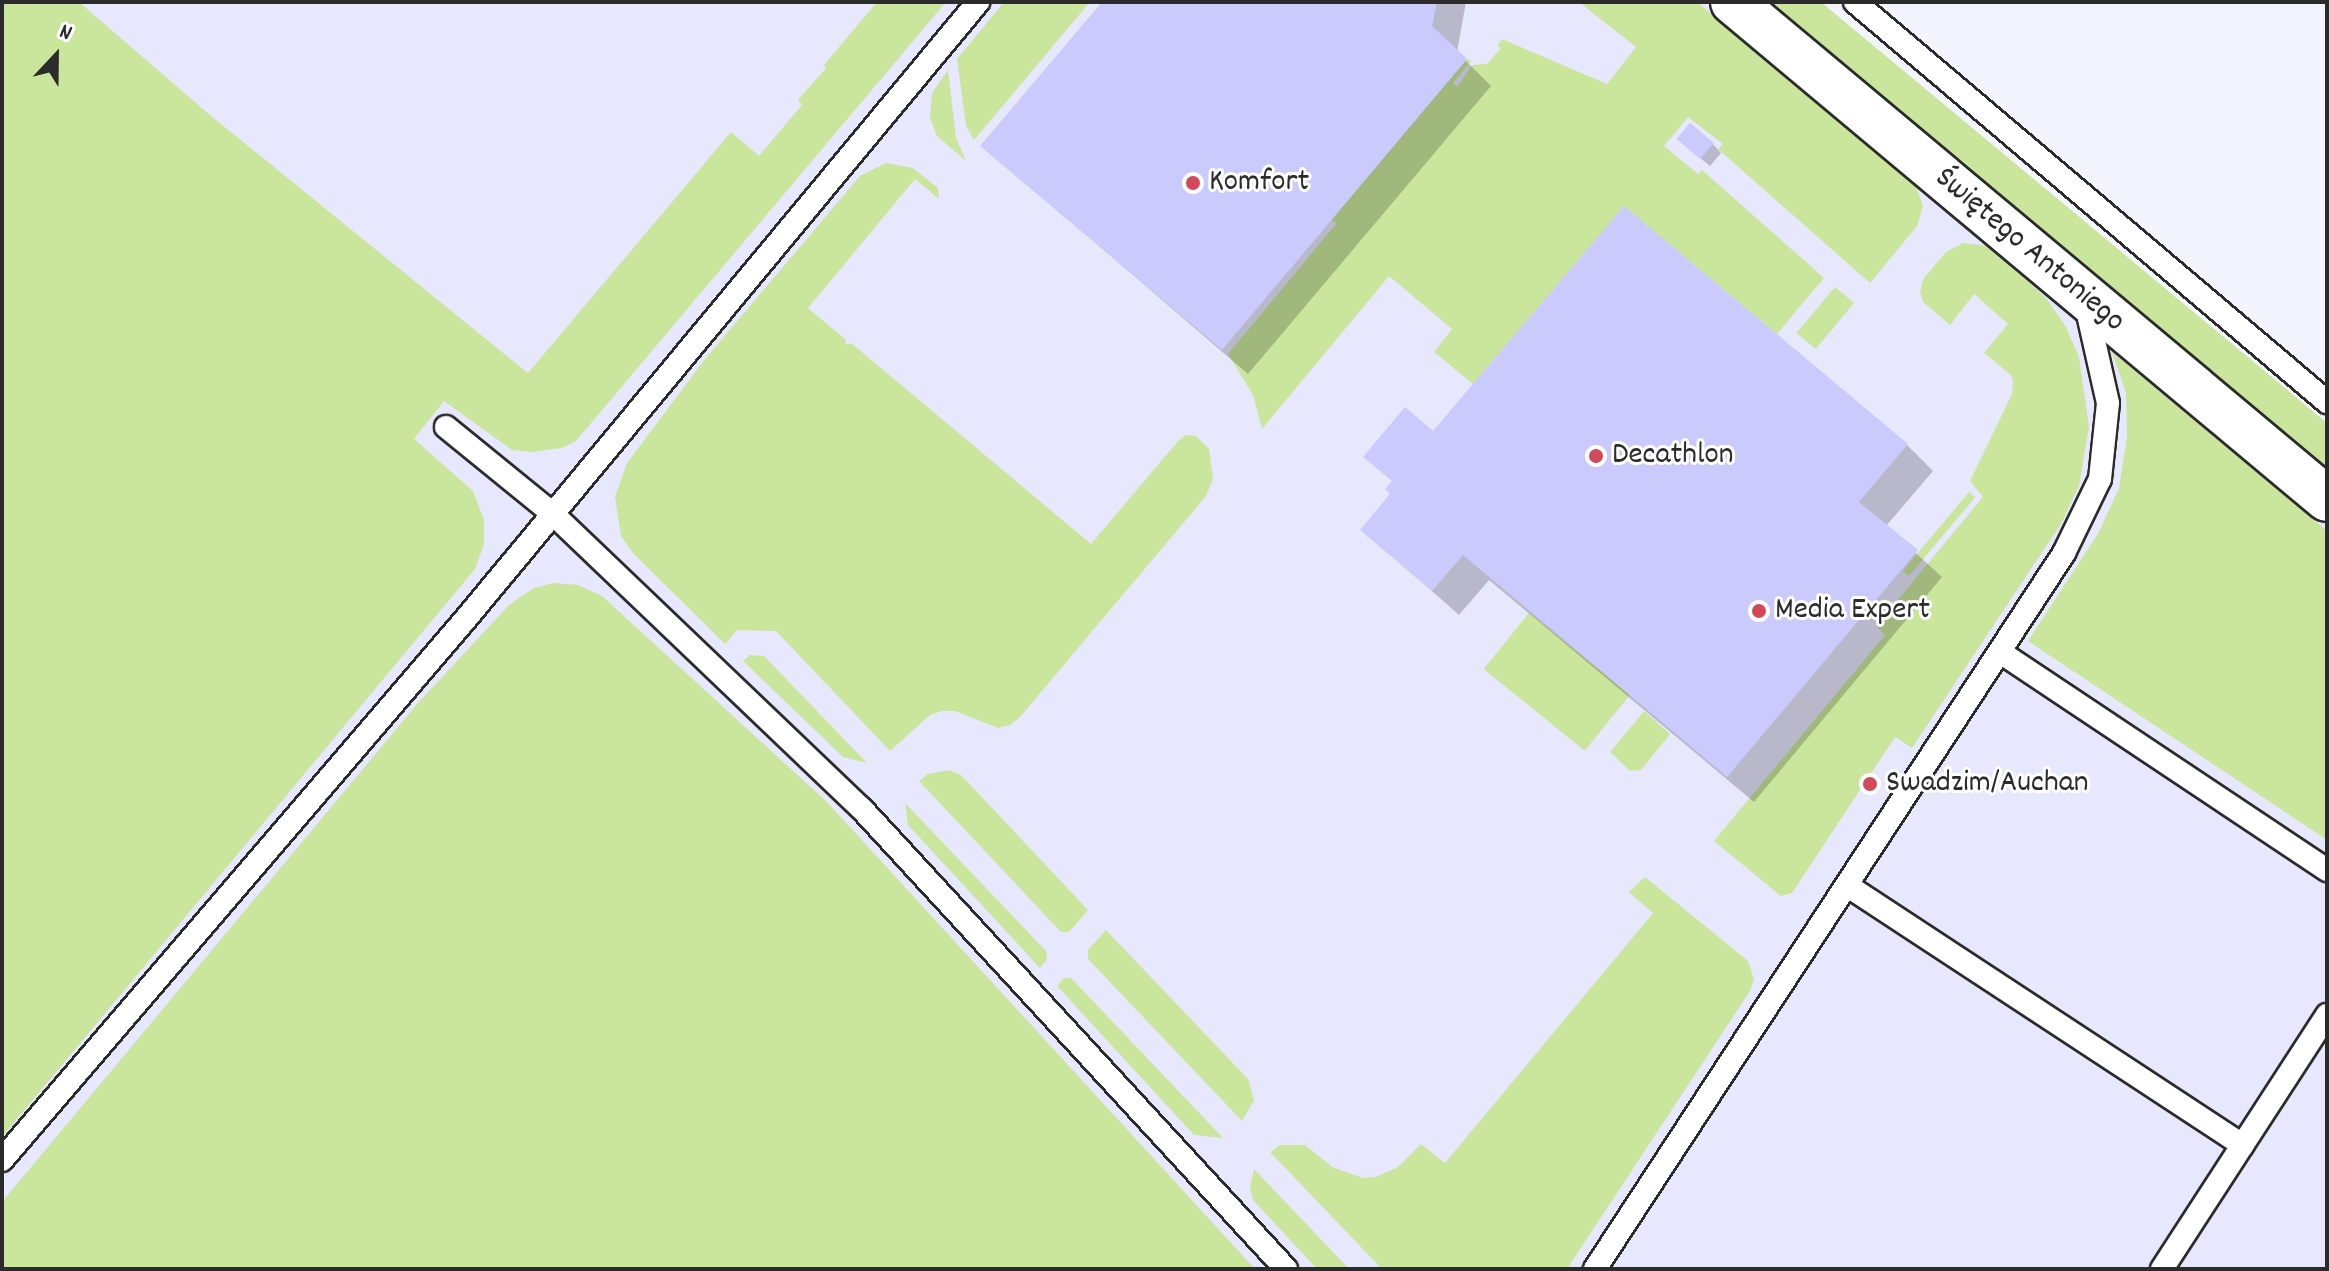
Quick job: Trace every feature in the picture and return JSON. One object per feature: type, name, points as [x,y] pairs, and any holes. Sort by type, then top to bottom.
[{"type":"street","name":"Świętego Antoniego","points":[[1733,2],[2327,499]]},
{"type":"lane","points":[[2,1160],[553,514],[978,2]]},
{"type":"lane","points":[[1855,2],[2327,402]]},
{"type":"lane","points":[[1595,1269],[2064,553],[2100,479],[2108,403],[2084,295]]},
{"type":"lane","points":[[446,427],[553,514],[861,808],[1286,1269]]},
{"type":"lane","points":[[2000,652],[2327,870]]},
{"type":"lane","points":[[1848,886],[2243,1145]]},
{"type":"lane","points":[[2162,1269],[2327,1015]]},
{"type":"shaded area","points":[[2,2],[1813,2],[2327,423],[2327,1269],[2,1269]]},
{"type":"green space","points":[[2,2],[79,2],[211,116],[528,373],[731,132],[759,156],[802,105],[798,100],[826,68],[824,65],[877,2],[946,2],[576,441],[562,448],[531,452],[512,450],[444,401],[414,439],[473,491],[484,520],[484,544],[475,569],[2,1137]]},
{"type":"green space","points":[[1004,2],[1090,2],[974,140],[966,126],[957,59]]},
{"type":"green space","points":[[1579,2],[1697,2],[1915,184],[1923,206],[1917,226],[1870,283],[1718,149],[1723,144],[1688,117],[1664,146],[1698,174],[1702,170],[1824,278],[1777,334],[1624,207],[1473,384],[1434,352],[1452,329],[1389,276],[1262,429],[1253,395],[1228,354],[1336,224],[1331,219],[1467,59],[1471,61],[1453,83],[1457,87],[1472,65],[1487,64],[1501,48],[1497,46],[1502,39],[1607,84],[1636,47]]},
{"type":"green space","points":[[1770,2],[1821,2],[2327,423],[2327,470]]},
{"type":"green space","points":[[948,70],[956,138],[966,161],[937,136],[930,118],[932,93]]},
{"type":"green space","points":[[886,163],[913,168],[938,188],[939,199],[915,179],[808,308],[845,339],[846,345],[851,343],[1091,544],[1186,435],[1196,436],[1209,449],[1213,479],[1206,496],[1020,717],[1010,725],[998,728],[955,711],[942,711],[930,715],[890,751],[776,631],[737,630],[725,644],[632,552],[621,536],[615,497],[627,463],[705,359],[860,176]]},
{"type":"green space","points":[[1963,243],[1989,246],[2047,299],[2066,327],[2079,357],[2089,427],[2079,486],[2061,524],[1912,748],[1895,737],[1792,893],[1781,896],[1714,841],[1885,635],[1876,626],[1983,497],[1970,481],[2012,394],[2011,375],[1984,353],[2008,324],[1974,294],[1950,325],[1923,302],[1920,291],[1924,278],[1946,252]]},
{"type":"green space","points":[[1835,287],[1854,303],[1816,349],[1796,333]]},
{"type":"green space","points":[[2112,352],[2327,531],[2327,840],[2028,641],[2099,532],[2119,488],[2127,436],[2126,393]]},
{"type":"green space","points":[[1969,492],[1975,497],[1909,576],[1903,571]]},
{"type":"green space","points":[[554,583],[578,585],[602,596],[827,802],[1255,1269],[2,1269],[2,1202],[418,703],[509,605],[534,588]]},
{"type":"green space","points":[[1529,613],[1630,695],[1585,751],[1484,669]]},
{"type":"green space","points":[[750,655],[764,656],[867,763],[843,757],[743,661]]},
{"type":"green space","points":[[1644,711],[1670,734],[1641,770],[1630,771],[1610,752]]},
{"type":"green space","points":[[949,770],[961,775],[1088,910],[1069,932],[1061,932],[919,781],[928,774]]},
{"type":"green space","points":[[905,803],[1046,951],[1047,959],[1040,968],[908,825]]},
{"type":"green space","points":[[1645,877],[1748,961],[1754,979],[1750,991],[1567,1269],[1382,1269],[1270,1152],[1280,1145],[1305,1145],[1332,1167],[1363,1178],[1376,1177],[1398,1167],[1421,1144],[1445,1163],[1653,913],[1629,892]]},
{"type":"green space","points":[[1106,930],[1248,1079],[1254,1100],[1242,1121],[1088,959],[1088,950]]},
{"type":"green space","points":[[1064,978],[1071,978],[1223,1138],[1194,1135],[1057,986]]},
{"type":"green space","points":[[1254,1169],[1349,1269],[1317,1269],[1253,1200],[1250,1187]]},
{"type":"building","name":"Komfort","points":[[1102,2],[1437,2],[1432,26],[1467,59],[1222,350],[980,146]]},
{"type":"building","points":[[1690,123],[1714,143],[1700,159],[1677,139]]},
{"type":"building","name":"Decathlon","points":[[1624,206],[1908,444],[1859,502],[1918,550],[1727,777],[1463,555],[1432,591],[1360,530],[1390,494],[1385,489],[1392,481],[1363,457],[1405,407],[1433,431]]},
{"type":"place","name":"Komfort","points":[[1193,183]]},
{"type":"place","name":"Decathlon","points":[[1596,456]]},
{"type":"place","name":"Media Expert","points":[[1759,611]]},
{"type":"place","name":"Swadzim/Auchan","points":[[1870,784]]}]
